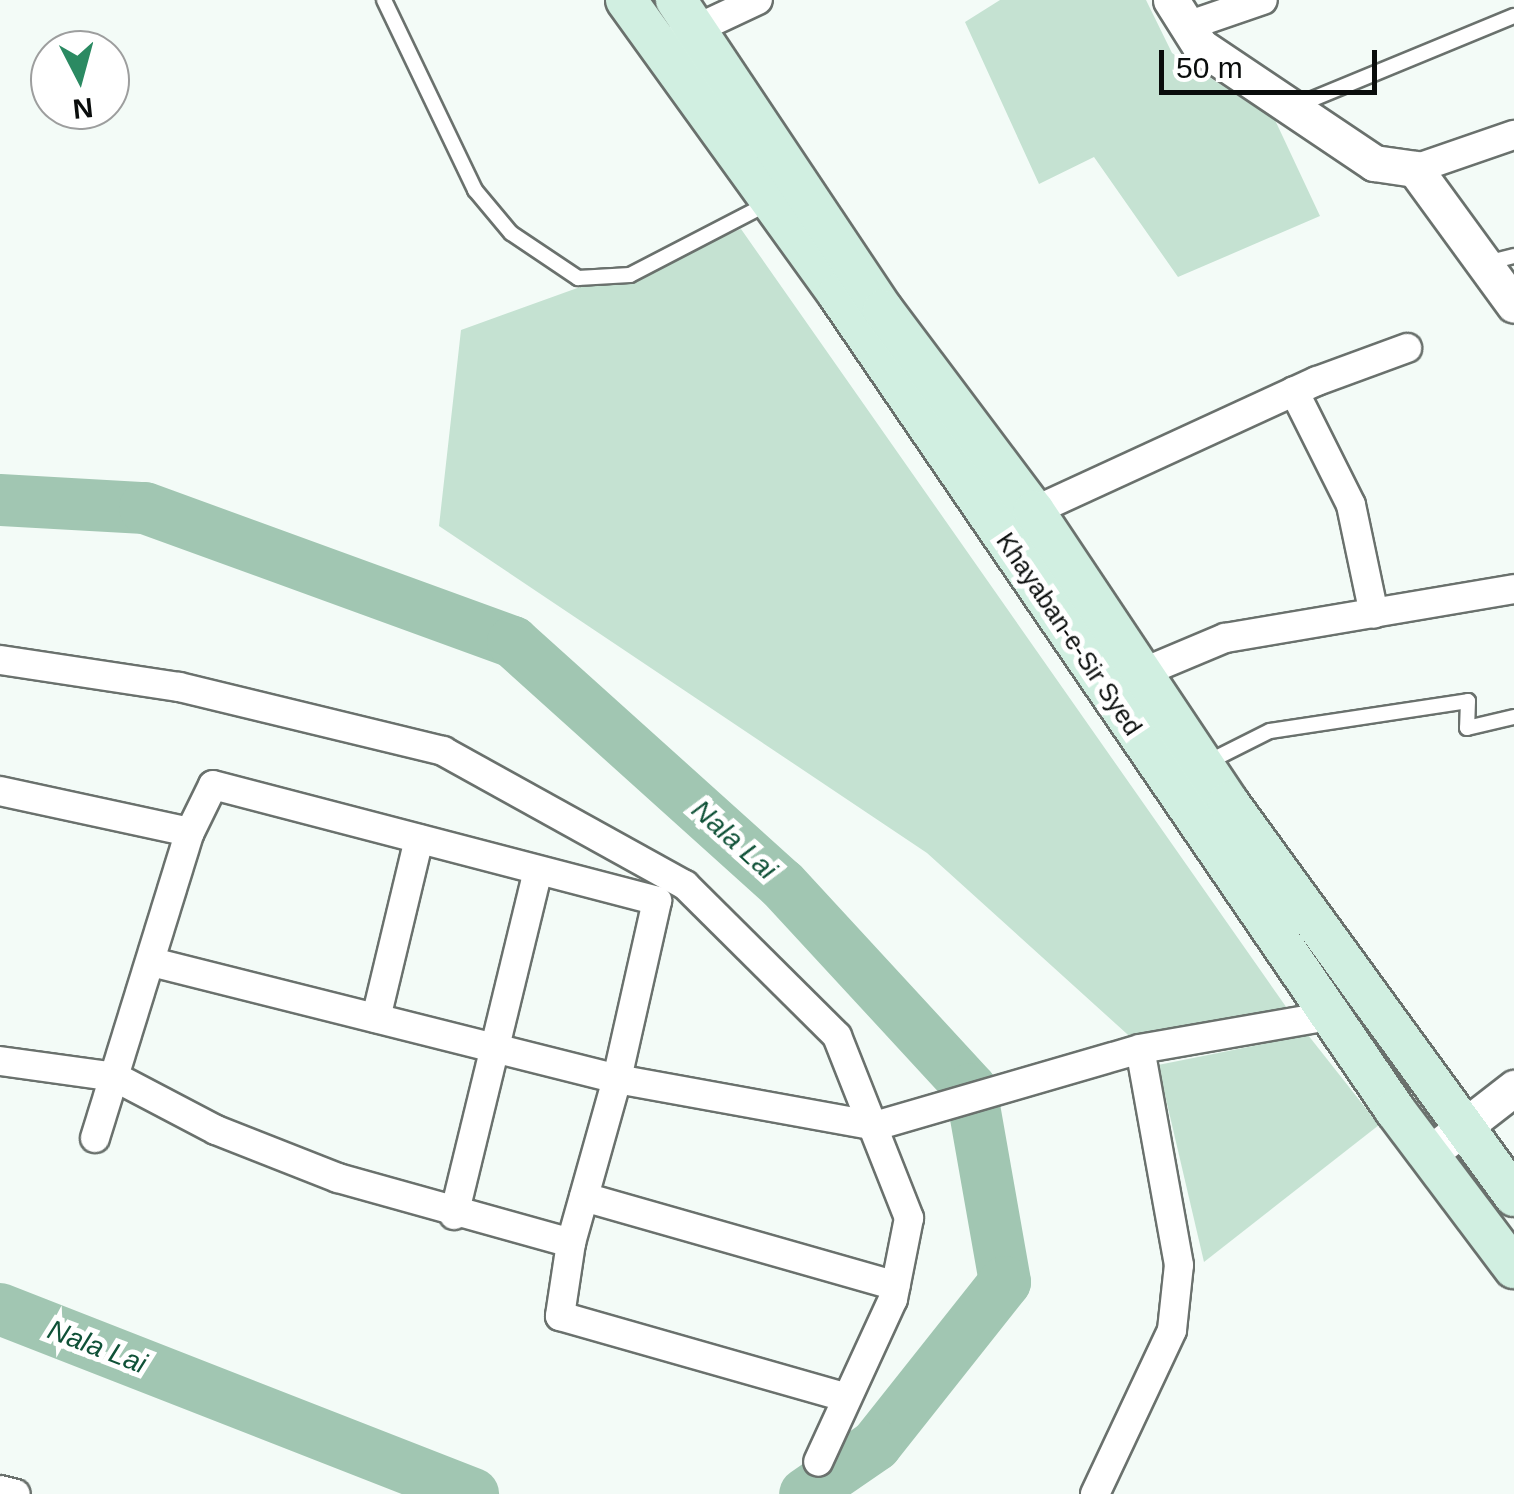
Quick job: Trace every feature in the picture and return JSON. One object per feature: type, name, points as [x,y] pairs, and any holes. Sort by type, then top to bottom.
[{"type":"main road","name":"Khayaban-e-Sir Syed","points":[[626,0],[655,49],[770,202],[1330,1016],[1514,1268]]},
{"type":"main road","name":"Khayaban-e-Sir Syed","points":[[685,14],[883,310],[1034,511],[1203,764],[1514,1196]]},
{"type":"street","points":[[655,49],[685,14],[758,0]]},
{"type":"street","points":[[1264,0],[1179,13],[1200,46],[1374,163],[1415,169],[1514,135]]},
{"type":"street","points":[[1415,169],[1500,260],[1514,304]]},
{"type":"street","points":[[1034,511],[1294,391],[1406,348]]},
{"type":"street","points":[[1294,391],[1352,505],[1374,614]]},
{"type":"street","points":[[1144,672],[1225,638],[1514,589]]},
{"type":"street","points":[[0,660],[179,687],[443,751],[685,885],[837,1036],[888,1122],[909,1218],[896,1286],[818,1462]]},
{"type":"street","points":[[96,1138],[190,832],[213,785],[656,901],[617,1079],[571,1243],[560,1316],[847,1398]]},
{"type":"street","points":[[0,790],[190,832]]},
{"type":"street","points":[[376,1018],[419,839]]},
{"type":"street","points":[[454,1216],[538,870]]},
{"type":"street","points":[[152,962],[617,1079],[888,1122],[1131,1052],[1330,1016]]},
{"type":"street","points":[[1095,1494],[1172,1330],[1180,1265],[1131,1052]]},
{"type":"street","points":[[0,1061],[115,1077],[216,1130],[454,1216],[571,1243]]},
{"type":"street","points":[[1428,1154],[1514,1088]]},
{"type":"street","points":[[584,1198],[896,1286]]},
{"type":"street","points":[[0,1490],[16,1494]]},
{"type":"lane","points":[[384,0],[475,190],[511,233],[578,278],[630,275],[770,202]]},
{"type":"lane","points":[[1292,108],[1514,16]]},
{"type":"lane","points":[[1203,764],[1270,731],[1468,701],[1467,728],[1514,718]]},
{"type":"green space","points":[[1000,0],[1146,0],[1172,53],[1275,120],[1320,216],[1178,277],[1094,157],[1039,184],[965,22]]},
{"type":"green space","points":[[741,229],[1296,1021],[1137,1043],[927,853],[439,526],[461,330]]},
{"type":"green space","points":[[1308,1035],[1379,1125],[1204,1262],[1158,1065]]},
{"type":"waterway","name":"Nala Lai","points":[[0,500],[145,508],[513,642],[782,884],[971,1089],[1005,1282],[876,1445],[805,1494]]},
{"type":"waterway","name":"Nala Lai","points":[[0,1309],[473,1494]]}]
